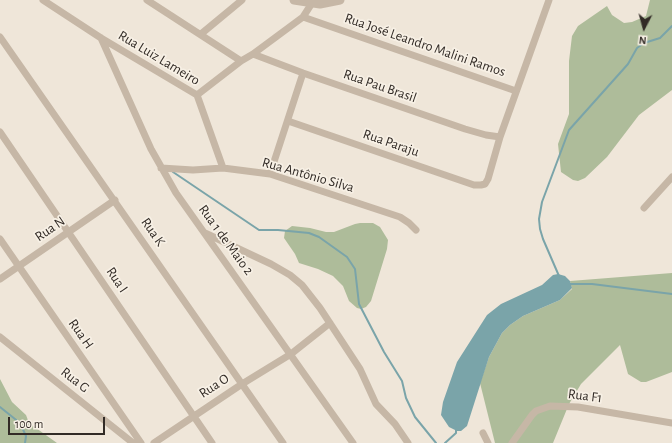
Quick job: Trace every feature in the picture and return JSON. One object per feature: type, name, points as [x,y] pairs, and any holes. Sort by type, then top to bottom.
[{"type":"street","name":"Rua Luiz Lameiro","points":[[43,0],[101,38],[198,95],[223,168]]},
{"type":"street","points":[[147,0],[241,61]]},
{"type":"street","points":[[201,34],[242,0]]},
{"type":"street","points":[[294,0],[312,4],[340,0]]},
{"type":"street","points":[[500,137],[549,0]]},
{"type":"street","points":[[198,95],[241,61],[253,54],[303,17],[312,4]]},
{"type":"street","name":"Rua José Leandro Malini Ramos","points":[[303,17],[516,91]]},
{"type":"street","name":"Rua 1 de Maio 2","points":[[101,38],[151,149],[176,193],[353,443]]},
{"type":"street","name":"Rua K","points":[[1,41],[115,200],[283,443]]},
{"type":"street","name":"Rua Pau Brasil","points":[[253,54],[465,129],[500,137]]},
{"type":"street","points":[[270,174],[304,73]]},
{"type":"street","name":"Rua Paraju","points":[[288,121],[474,186],[481,186],[485,184],[488,179],[500,137]]},
{"type":"street","name":"Rua I","points":[[0,132],[212,443]]},
{"type":"street","name":"Rua Antônio Silva","points":[[161,168],[193,170],[223,168],[270,174],[400,217],[416,230]]},
{"type":"street","points":[[644,208],[672,177]]},
{"type":"street","name":"Rua N","points":[[0,279],[115,200]]},
{"type":"street","points":[[205,233],[290,274],[302,285],[330,323],[360,369],[373,400],[395,424],[408,443]]},
{"type":"street","name":"Rua H","points":[[0,240],[141,443]]},
{"type":"street","name":"Rua O","points":[[154,443],[242,384],[291,354],[330,323]]},
{"type":"street","name":"Rua G","points":[[0,337],[133,443]]},
{"type":"street","name":"Rua F1","points":[[512,443],[532,414],[550,406],[578,407],[672,423]]},
{"type":"street","points":[[483,433],[488,443]]},
{"type":"green space","points":[[650,0],[672,0],[672,90],[639,115],[607,157],[585,178],[578,181],[573,180],[561,172],[558,144],[569,114],[569,61],[572,36],[578,26],[607,6],[612,15],[624,23],[632,22],[646,16]]},
{"type":"green space","points":[[360,223],[373,223],[380,227],[388,240],[387,249],[371,301],[366,307],[361,309],[357,308],[349,301],[343,286],[333,276],[299,263],[295,254],[284,238],[285,231],[292,226],[334,232]]},
{"type":"green space","points":[[672,273],[672,372],[646,382],[641,382],[628,374],[620,345],[581,384],[569,404],[553,443],[495,443],[480,383],[489,357],[502,333],[510,325],[523,316],[560,300],[572,289],[570,281]]},
{"type":"green space","points":[[0,379],[12,402],[26,415],[29,423],[57,443],[0,443]]},
{"type":"water","points":[[558,274],[565,276],[570,281],[572,288],[560,300],[523,316],[502,333],[489,357],[467,426],[461,431],[457,431],[449,427],[441,415],[443,402],[457,362],[487,315],[501,304],[542,285],[553,275]]},
{"type":"waterway","points":[[559,276],[543,239],[539,219],[542,202],[569,130],[628,64],[637,48],[644,43],[660,38],[672,26]]},
{"type":"waterway","points":[[173,172],[259,230],[309,233],[319,237],[347,257],[355,269],[359,304],[384,352],[402,381],[406,398],[415,417],[436,443]]},
{"type":"waterway","points":[[569,284],[592,284],[672,294]]},
{"type":"waterway","points":[[0,407],[20,423],[26,436],[25,443]]},
{"type":"waterway","points":[[445,443],[456,433],[456,428]]}]
